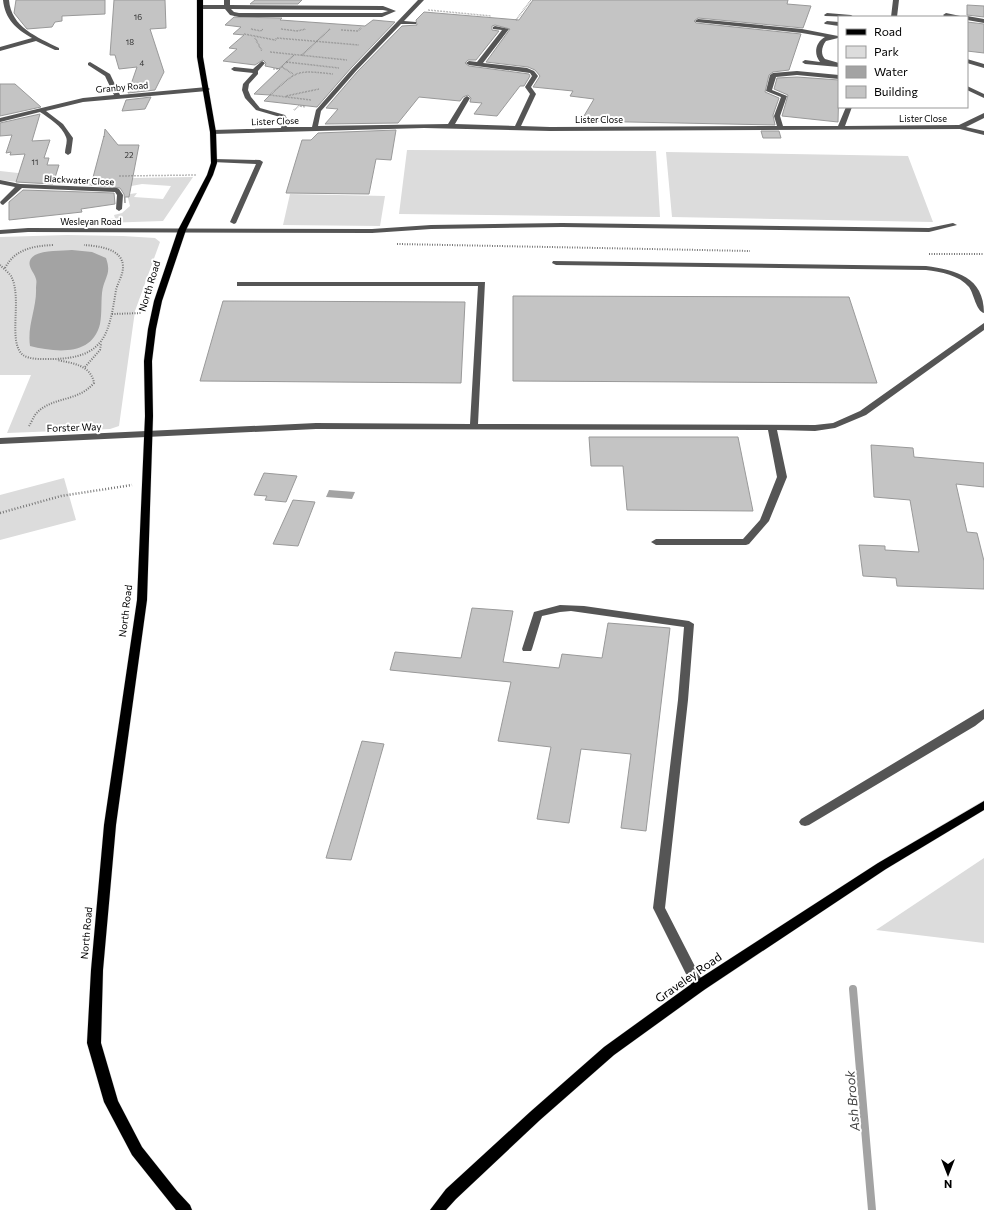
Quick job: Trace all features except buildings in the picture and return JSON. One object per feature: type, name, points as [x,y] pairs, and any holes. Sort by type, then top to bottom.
[{"type":"main road","name":"North Road","points":[[185,1210],[172,1196],[138,1151],[111,1102],[94,1043],[97,970],[110,825],[142,600],[147,483],[148,361],[152,329],[155,313],[182,230],[210,175],[214,161],[213,132],[207,89],[200,57],[200,0]]},
{"type":"main road","name":"Graveley Road","points":[[437,1210],[535,1116],[609,1051],[699,986],[882,866],[984,805]]},
{"type":"street","points":[[6,0],[5,8],[10,17],[18,26],[36,39],[56,49]]},
{"type":"street","points":[[200,7],[227,7],[383,8],[392,11],[389,14],[382,15],[239,15],[229,12],[227,7],[227,0]]},
{"type":"street","points":[[315,128],[318,111],[354,70],[421,0]]},
{"type":"street","points":[[894,16],[896,0]]},
{"type":"street","points":[[827,15],[839,16]]},
{"type":"street","points":[[946,16],[964,16]]},
{"type":"street","points":[[968,17],[984,21]]},
{"type":"street","points":[[698,21],[837,36]]},
{"type":"street","points":[[401,22],[414,23]]},
{"type":"street","points":[[827,23],[838,24]]},
{"type":"street","points":[[479,64],[506,30],[495,28]]},
{"type":"street","points":[[829,64],[821,60],[819,50],[822,41],[837,36]]},
{"type":"street","points":[[0,49],[36,39]]},
{"type":"street","points":[[968,61],[984,66]]},
{"type":"street","points":[[805,62],[838,65]]},
{"type":"street","points":[[469,63],[521,69],[530,71],[534,74],[535,76],[528,87],[533,94],[517,127]]},
{"type":"street","points":[[90,64],[108,75],[117,96]]},
{"type":"street","points":[[234,69],[258,67],[256,73],[246,84],[245,90],[248,98],[258,109],[283,116],[285,120],[284,129]]},
{"type":"street","points":[[780,127],[777,116],[784,96],[769,91],[773,75],[797,74],[838,77]]},
{"type":"street","points":[[968,88],[984,96]]},
{"type":"street","name":"Granby Road","points":[[0,120],[83,100],[207,89]]},
{"type":"street","points":[[452,126],[454,118],[467,98]]},
{"type":"street","points":[[841,127],[849,108]]},
{"type":"street","points":[[41,110],[59,122],[66,131],[70,138],[68,153]]},
{"type":"street","points":[[960,127],[984,115]]},
{"type":"street","name":"Lister Close","points":[[213,132],[315,128],[452,126],[759,129],[780,127],[960,127],[984,133]]},
{"type":"street","points":[[214,161],[260,162],[234,222]]},
{"type":"street","name":"Blackwater Close","points":[[0,182],[20,186],[117,190],[120,195],[118,209]]},
{"type":"street","points":[[3,203],[20,186]]},
{"type":"street","name":"Wesleyan Road","points":[[0,232],[28,230],[372,231],[431,227],[562,225],[929,230],[952,225]]},
{"type":"street","points":[[556,263],[916,268],[946,272],[957,276],[972,286],[984,311]]},
{"type":"street","points":[[240,284],[482,284],[474,427]]},
{"type":"street","name":"Forster Way","points":[[0,441],[316,426],[815,428],[835,425],[850,420],[863,413],[980,330],[984,325]]},
{"type":"street","points":[[656,542],[746,542],[764,522],[782,477],[772,428]]},
{"type":"street","points":[[527,649],[538,614],[552,609],[566,608],[600,611],[689,624],[684,695],[659,908],[699,986]]},
{"type":"street","points":[[805,822],[971,723],[984,713]]},
{"type":"path","points":[[511,18],[516,19],[531,0]]},
{"type":"path","points":[[428,5],[424,10],[492,16]]},
{"type":"path","points":[[302,55],[330,28]]},
{"type":"path","points":[[255,36],[261,31]]},
{"type":"path","points":[[244,34],[365,46]]},
{"type":"path","points":[[255,36],[262,52]]},
{"type":"path","points":[[262,52],[350,60]]},
{"type":"path","points":[[258,56],[262,52]]},
{"type":"path","points":[[258,67],[279,70],[294,55]]},
{"type":"path","points":[[286,62],[354,70]]},
{"type":"path","points":[[282,67],[293,74]]},
{"type":"path","points":[[315,100],[270,95],[293,74],[306,71],[339,75]]},
{"type":"path","points":[[284,97],[320,89]]},
{"type":"path","points":[[82,244],[114,252],[123,263],[108,330],[101,344],[100,350],[85,367]]},
{"type":"path","points":[[393,244],[750,251]]},
{"type":"path","points":[[4,268],[10,258],[25,249],[56,245]]},
{"type":"path","points":[[923,254],[984,254]]},
{"type":"path","points":[[0,265],[4,268],[13,281],[14,290],[12,303]]},
{"type":"path","points":[[112,314],[155,313]]},
{"type":"path","points":[[54,359],[73,356],[91,350],[101,344]]},
{"type":"path","points":[[18,353],[29,357],[54,359],[85,367],[94,378],[91,388],[85,392],[49,404],[38,411],[31,422],[25,440]]},
{"type":"path","points":[[0,513],[61,496],[147,483]]},
{"type":"green space","points":[[407,150],[656,151],[660,217],[399,214]]},
{"type":"green space","points":[[666,152],[908,156],[933,222],[672,217]]},
{"type":"green space","points":[[0,171],[72,179],[193,177],[163,221],[103,223],[104,219],[115,218],[114,215],[122,213],[130,206],[128,198],[130,194],[137,193],[134,197],[163,199],[171,186],[142,184],[126,187],[27,183],[0,180]]},
{"type":"green space","points":[[290,194],[385,196],[380,226],[283,225]]},
{"type":"green space","points":[[67,235],[155,238],[160,242],[135,311],[119,426],[110,429],[7,433],[31,375],[0,375],[0,237]]},
{"type":"green space","points":[[64,478],[76,520],[0,540],[0,495]]},
{"type":"green space","points":[[984,858],[984,943],[876,930]]},
{"type":"water","points":[[72,250],[92,252],[106,258],[108,264],[108,272],[102,293],[100,324],[96,335],[81,347],[71,350],[50,350],[30,346],[29,338],[36,295],[36,280],[30,267],[30,261],[39,253]]},
{"type":"water","points":[[329,490],[355,492],[352,499],[326,497]]},
{"type":"waterway","name":"Ash Brook","points":[[853,989],[872,1210]]}]
